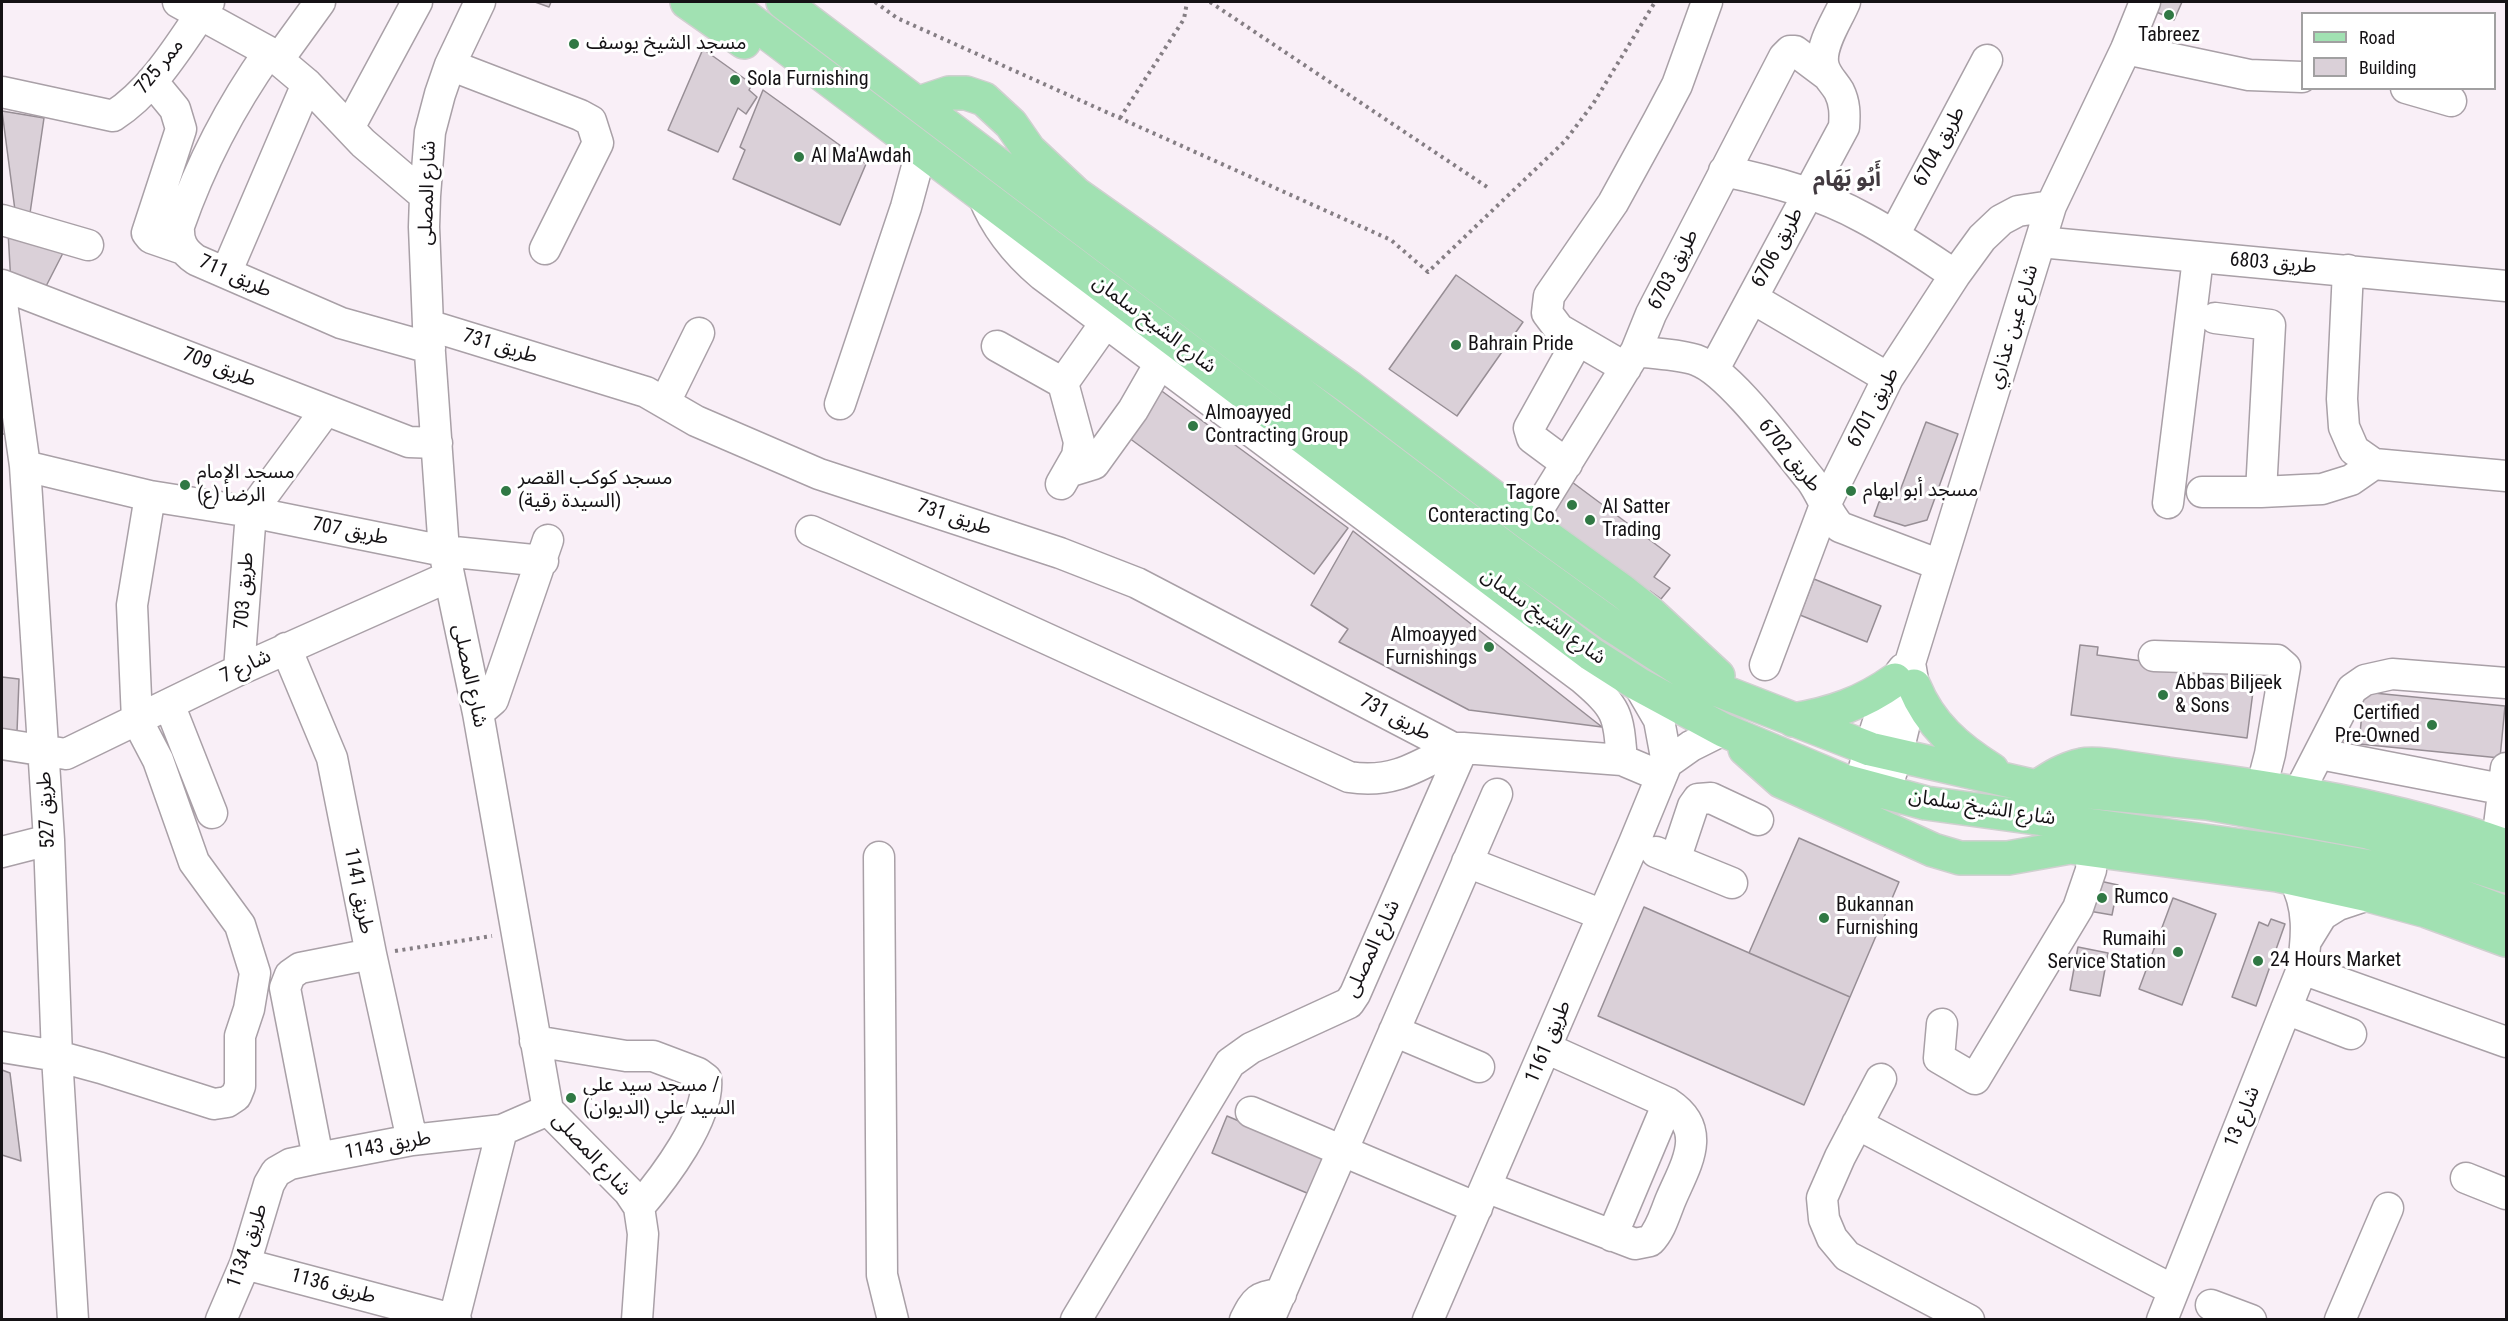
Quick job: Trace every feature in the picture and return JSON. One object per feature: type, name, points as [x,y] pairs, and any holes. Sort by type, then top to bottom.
[{"type":"main road","points":[[687,2],[875,140],[894,152],[928,160]]},
{"type":"main road","name":"شارع الشيخ سلمان","points":[[726,2],[928,160],[983,196],[1591,654],[1638,684],[1723,730],[1833,776],[1926,803],[2279,851],[2370,867],[2439,888],[2506,913]]},
{"type":"main road","name":"شارع الشيخ سلمان","points":[[783,2],[1529,566],[1654,654],[1703,684],[1793,720],[1884,752],[2037,787],[2057,773],[2084,764],[2241,791]]},
{"type":"main road","points":[[919,103],[949,93],[966,93],[984,99],[1011,124],[1029,150],[1076,194],[1350,388],[1651,614],[1743,701]]},
{"type":"main road","points":[[1793,720],[1828,714],[1863,701],[1906,676],[1927,714],[1951,742],[2003,778]]},
{"type":"main road","points":[[1723,730],[1781,781],[1932,850],[1960,858],[2008,858],[2070,847],[2293,878],[2427,911],[2506,940]]},
{"type":"main road","points":[[2241,791],[2299,792],[2406,814],[2502,844]]},
{"type":"main road","points":[[2241,791],[2506,876]]},
{"type":"main road","points":[[1926,803],[2008,858]]},
{"type":"street","name":"طريق 711","points":[[320,2],[232,107],[202,165],[179,226],[180,242],[183,249],[196,260],[341,323],[429,336]]},
{"type":"street","points":[[349,128],[417,2]]},
{"type":"street","name":"شارع المصلى","points":[[480,2],[450,65],[430,132],[425,196],[424,227],[429,336],[446,564],[478,713],[548,1110],[629,1192],[639,1207],[643,1234],[637,1320]]},
{"type":"street","points":[[1631,359],[1578,340],[1559,328],[1547,313],[1549,296],[1613,203],[1677,85],[1707,2]]},
{"type":"street","name":"طريق 6706","points":[[1714,369],[1844,127],[1843,103],[1839,90],[1827,75],[1823,63],[1824,51],[1845,2]]},
{"type":"street","name":"شارع عين عذاري","points":[[1872,788],[2051,206],[2126,49],[2145,2]]},
{"type":"street","points":[[196,6],[274,56],[307,84],[349,128],[425,196]]},
{"type":"street","name":"ممر 725","points":[[2,92],[113,116],[125,108],[152,81],[196,6]]},
{"type":"street","points":[[2126,49],[2248,75],[2301,77]]},
{"type":"street","name":"طريق 6703","points":[[1529,524],[1631,359],[1724,171],[1786,53],[1798,52],[1827,75]]},
{"type":"street","name":"طريق 6704","points":[[1894,235],[1987,60]]},
{"type":"street","points":[[450,65],[591,121],[598,143],[545,249]]},
{"type":"street","points":[[152,81],[175,109],[181,129],[147,233],[151,238],[183,249]]},
{"type":"street","points":[[226,273],[307,84]]},
{"type":"street","points":[[2413,90],[2451,101]]},
{"type":"street","points":[[840,404],[906,207],[928,160]]},
{"type":"street","points":[[1724,171],[1808,193],[1862,217],[1955,274]]},
{"type":"street","points":[[983,196],[991,216],[1014,249],[1042,275],[1588,683],[1609,702],[1617,716],[1622,760]]},
{"type":"street","name":"طريق 6701","points":[[1765,665],[1826,506],[1888,378],[1955,274],[1982,238],[2001,220],[2018,211],[2051,206]]},
{"type":"street","points":[[2,219],[88,245]]},
{"type":"street","name":"طريق 6803","points":[[2040,242],[2506,286]]},
{"type":"street","points":[[2168,503],[2198,258]]},
{"type":"street","points":[[2348,270],[2342,399],[2344,427],[2354,450],[2374,464],[2506,476]]},
{"type":"street","name":"طريق 709","points":[[2,285],[409,442],[438,443]]},
{"type":"street","name":"طريق 6706","points":[[1752,298],[1888,378]]},
{"type":"street","name":"طريق 527","points":[[2,303],[26,466],[44,752],[57,1056],[73,1320]]},
{"type":"street","points":[[2215,318],[2281,327],[2261,492]]},
{"type":"street","points":[[1063,383],[1106,322]]},
{"type":"street","points":[[665,402],[699,333]]},
{"type":"street","name":"طريق 731","points":[[429,336],[646,392],[696,421],[819,474],[1060,553],[1137,583],[1458,748]]},
{"type":"street","points":[[1567,464],[1532,438],[1529,428],[1578,340]]},
{"type":"street","points":[[996,346],[1063,383],[1079,442],[1077,456],[1063,480],[1094,464],[1132,410],[1161,363]]},
{"type":"street","name":"طريق 6702","points":[[1631,359],[1694,359],[1714,369],[1734,388],[1811,480],[1831,517],[1840,527],[1940,565]]},
{"type":"street","points":[[251,512],[326,410]]},
{"type":"street","points":[[2202,492],[2322,489],[2351,480],[2374,464]]},
{"type":"street","name":"طريق 707","points":[[26,466],[150,496],[251,512],[446,564],[546,551],[493,700],[478,713]]},
{"type":"street","points":[[2,1047],[57,1056],[214,1104],[227,1102],[236,1096],[240,1086],[240,1036],[249,1009],[255,973],[240,925],[194,862],[158,760],[137,720],[132,605],[150,496]]},
{"type":"street","name":"طريق 703","points":[[240,670],[251,512]]},
{"type":"street","points":[[811,531],[1349,777],[1371,780],[1390,778],[1458,748],[1622,760],[1663,769]]},
{"type":"street","name":"شارع 7","points":[[2,744],[66,754],[286,648],[446,564]]},
{"type":"street","name":"طريق 1141","points":[[286,648],[332,758],[370,954],[412,1140]]},
{"type":"street","points":[[2154,656],[2277,660],[2283,663],[2285,667],[2270,754],[2241,791]]},
{"type":"street","points":[[2299,792],[2352,688],[2365,680],[2392,674],[2506,683]]},
{"type":"street","points":[[1638,684],[1659,720],[1663,769]]},
{"type":"street","points":[[169,704],[212,813]]},
{"type":"street","points":[[1663,769],[1691,746],[1723,730]]},
{"type":"street","name":"شارع المصلى","points":[[1076,1320],[1230,1063],[1251,1048],[1349,1003],[1355,994],[1458,748]]},
{"type":"street","points":[[2320,754],[2506,782],[2502,844]]},
{"type":"street","name":"طريق 1161","points":[[1428,1320],[1634,843],[1663,769]]},
{"type":"street","points":[[1245,1320],[1256,1301],[1265,1296],[1275,1307],[1497,794]]},
{"type":"street","points":[[1675,860],[1698,799],[1710,798],[1758,820]]},
{"type":"street","points":[[2,852],[48,840]]},
{"type":"street","points":[[1634,843],[1732,883]]},
{"type":"street","points":[[1942,1024],[1939,1058],[1972,1078],[1977,1077],[2078,908],[2091,870],[2092,850]]},
{"type":"street","points":[[879,857],[882,1275],[893,1320]]},
{"type":"street","points":[[1467,862],[1603,915]]},
{"type":"street","points":[[2293,878],[2301,891],[2304,903],[2304,955],[2345,985],[2506,1042]]},
{"type":"street","name":"شارع 13","points":[[2162,1320],[2286,1009],[2304,955],[2322,915],[2338,905],[2368,895]]},
{"type":"street","points":[[318,1158],[285,988],[290,975],[300,968],[370,954]]},
{"type":"street","points":[[2286,1009],[2339,1029],[2345,985]]},
{"type":"street","points":[[1394,1031],[1479,1067]]},
{"type":"street","points":[[535,1041],[626,1056],[653,1056],[698,1073],[706,1079],[707,1092],[690,1135],[661,1181],[639,1207]]},
{"type":"street","points":[[1251,1112],[1342,1150],[1481,1198],[1635,1244],[1650,1241],[1659,1228],[1690,1155],[1692,1145],[1689,1125],[1668,1103],[1546,1048]]},
{"type":"street","points":[[1881,1079],[1822,1198],[1824,1220],[1832,1238],[1847,1256],[1969,1320]]},
{"type":"street","points":[[1612,1236],[1668,1103]]},
{"type":"street","name":"طريق 1143","points":[[276,1172],[290,1164],[412,1140],[502,1130],[548,1110]]},
{"type":"street","points":[[1857,1124],[2173,1290]]},
{"type":"street","points":[[455,1319],[502,1130]]},
{"type":"street","name":"طريق 1134","points":[[221,1320],[245,1264],[269,1184],[276,1172]]},
{"type":"street","points":[[2466,1178],[2506,1194]]},
{"type":"street","points":[[2340,1320],[2388,1208]]},
{"type":"street","name":"طريق 1136","points":[[245,1264],[455,1319]]},
{"type":"street","points":[[2211,1305],[2251,1320]]},
{"type":"path","points":[[875,2],[897,18],[1390,240],[1428,272],[1565,141],[1593,104],[1654,2]]},
{"type":"path","points":[[1120,118],[1184,19],[1187,2]]},
{"type":"path","points":[[1210,2],[1486,187]]},
{"type":"path","points":[[370,954],[516,932]]},
{"type":"building","points":[[535,2],[551,2],[549,7]]},
{"type":"building","name":"Tabreez","points":[[2153,2],[2182,2],[2174,20],[2150,9]]},
{"type":"building","points":[[703,49],[752,84],[749,90],[757,97],[746,114],[738,108],[718,152],[668,130]]},
{"type":"building","name":"Al Ma'Awdah","points":[[763,90],[866,164],[840,225],[733,179],[745,150],[740,147]]},
{"type":"building","points":[[2,111],[44,118],[29,220],[16,218]]},
{"type":"building","points":[[8,231],[63,253],[40,298],[11,285]]},
{"type":"building","name":"Bahrain Pride","points":[[1456,275],[1523,322],[1457,416],[1389,369]]},
{"type":"building","points":[[1159,389],[1348,528],[1314,574],[1125,435]]},
{"type":"building","points":[[2,421],[6,421],[5,434],[2,434]]},
{"type":"building","points":[[1926,422],[1958,434],[1927,520],[1905,526],[1874,516],[1879,502],[1898,496]]},
{"type":"building","points":[[1572,482],[1670,555],[1654,577],[1670,588],[1661,599],[1650,591],[1648,594],[1546,518]]},
{"type":"building","points":[[1353,531],[1602,727],[1469,710],[1339,642],[1348,629],[1311,605]]},
{"type":"building","points":[[1814,579],[1881,606],[1867,642],[1800,615]]},
{"type":"building","name":"Abbas Biljeek & Sons","points":[[2080,645],[2098,647],[2097,655],[2255,676],[2247,738],[2071,715]]},
{"type":"building","points":[[2,677],[19,679],[17,732],[2,730]]},
{"type":"building","name":"Certified Pre-Owned","points":[[2364,692],[2505,706],[2500,758],[2359,744]]},
{"type":"building","name":"Bukannan Furnishing","points":[[1799,838],[1899,882],[1850,997],[1749,953]]},
{"type":"building","name":"Rumco","points":[[2095,880],[2118,885],[2112,915],[2083,910]]},
{"type":"building","name":"Rumaihi Service Station","points":[[2173,898],[2216,914],[2182,1005],[2139,989]]},
{"type":"building","points":[[1644,907],[1850,997],[1804,1105],[1598,1016]]},
{"type":"building","name":"24 Hours Market","points":[[2271,919],[2285,924],[2256,1006],[2232,997],[2259,922],[2268,926]]},
{"type":"building","points":[[2078,947],[2108,953],[2100,996],[2070,990]]},
{"type":"building","points":[[2,1070],[10,1073],[21,1161],[2,1155]]},
{"type":"building","points":[[1227,1116],[1329,1159],[1314,1196],[1212,1153]]},
{"type":"place","name":"Tabreez","points":[[2169,15]]},
{"type":"place","name":"مسجد الشيخ يوسف","points":[[574,44]]},
{"type":"place","name":"Sola Furnishing","points":[[735,80]]},
{"type":"place","name":"Al Ma'Awdah","points":[[799,157]]},
{"type":"place","name":"Bahrain Pride","points":[[1456,345]]},
{"type":"place","name":"Almoayyed Contracting Group","points":[[1193,426]]},
{"type":"place","name":"مسجد الإمام الرضا (ع)","points":[[185,485]]},
{"type":"place","name":"مسجد كوكب القصر (السيدة رقية)","points":[[506,491]]},
{"type":"place","name":"مسجد أبو ابهام","points":[[1851,491]]},
{"type":"place","name":"Tagore Conteracting Co.","points":[[1572,505]]},
{"type":"place","name":"Al Satter Trading","points":[[1590,520]]},
{"type":"place","name":"Almoayyed Furnishings","points":[[1489,647]]},
{"type":"place","name":"Abbas Biljeek & Sons","points":[[2163,695]]},
{"type":"place","name":"Certified Pre-Owned","points":[[2432,725]]},
{"type":"place","name":"Rumco","points":[[2102,898]]},
{"type":"place","name":"Bukannan Furnishing","points":[[1824,918]]},
{"type":"place","name":"Rumaihi Service Station","points":[[2178,952]]},
{"type":"place","name":"24 Hours Market","points":[[2258,961]]},
{"type":"place","name":"مسجد سيد علي / السيد علي (الديوان)","points":[[571,1098]]},
{"type":"district","name":"أَبُو بَهَام","points":[[1847,180]]}]
